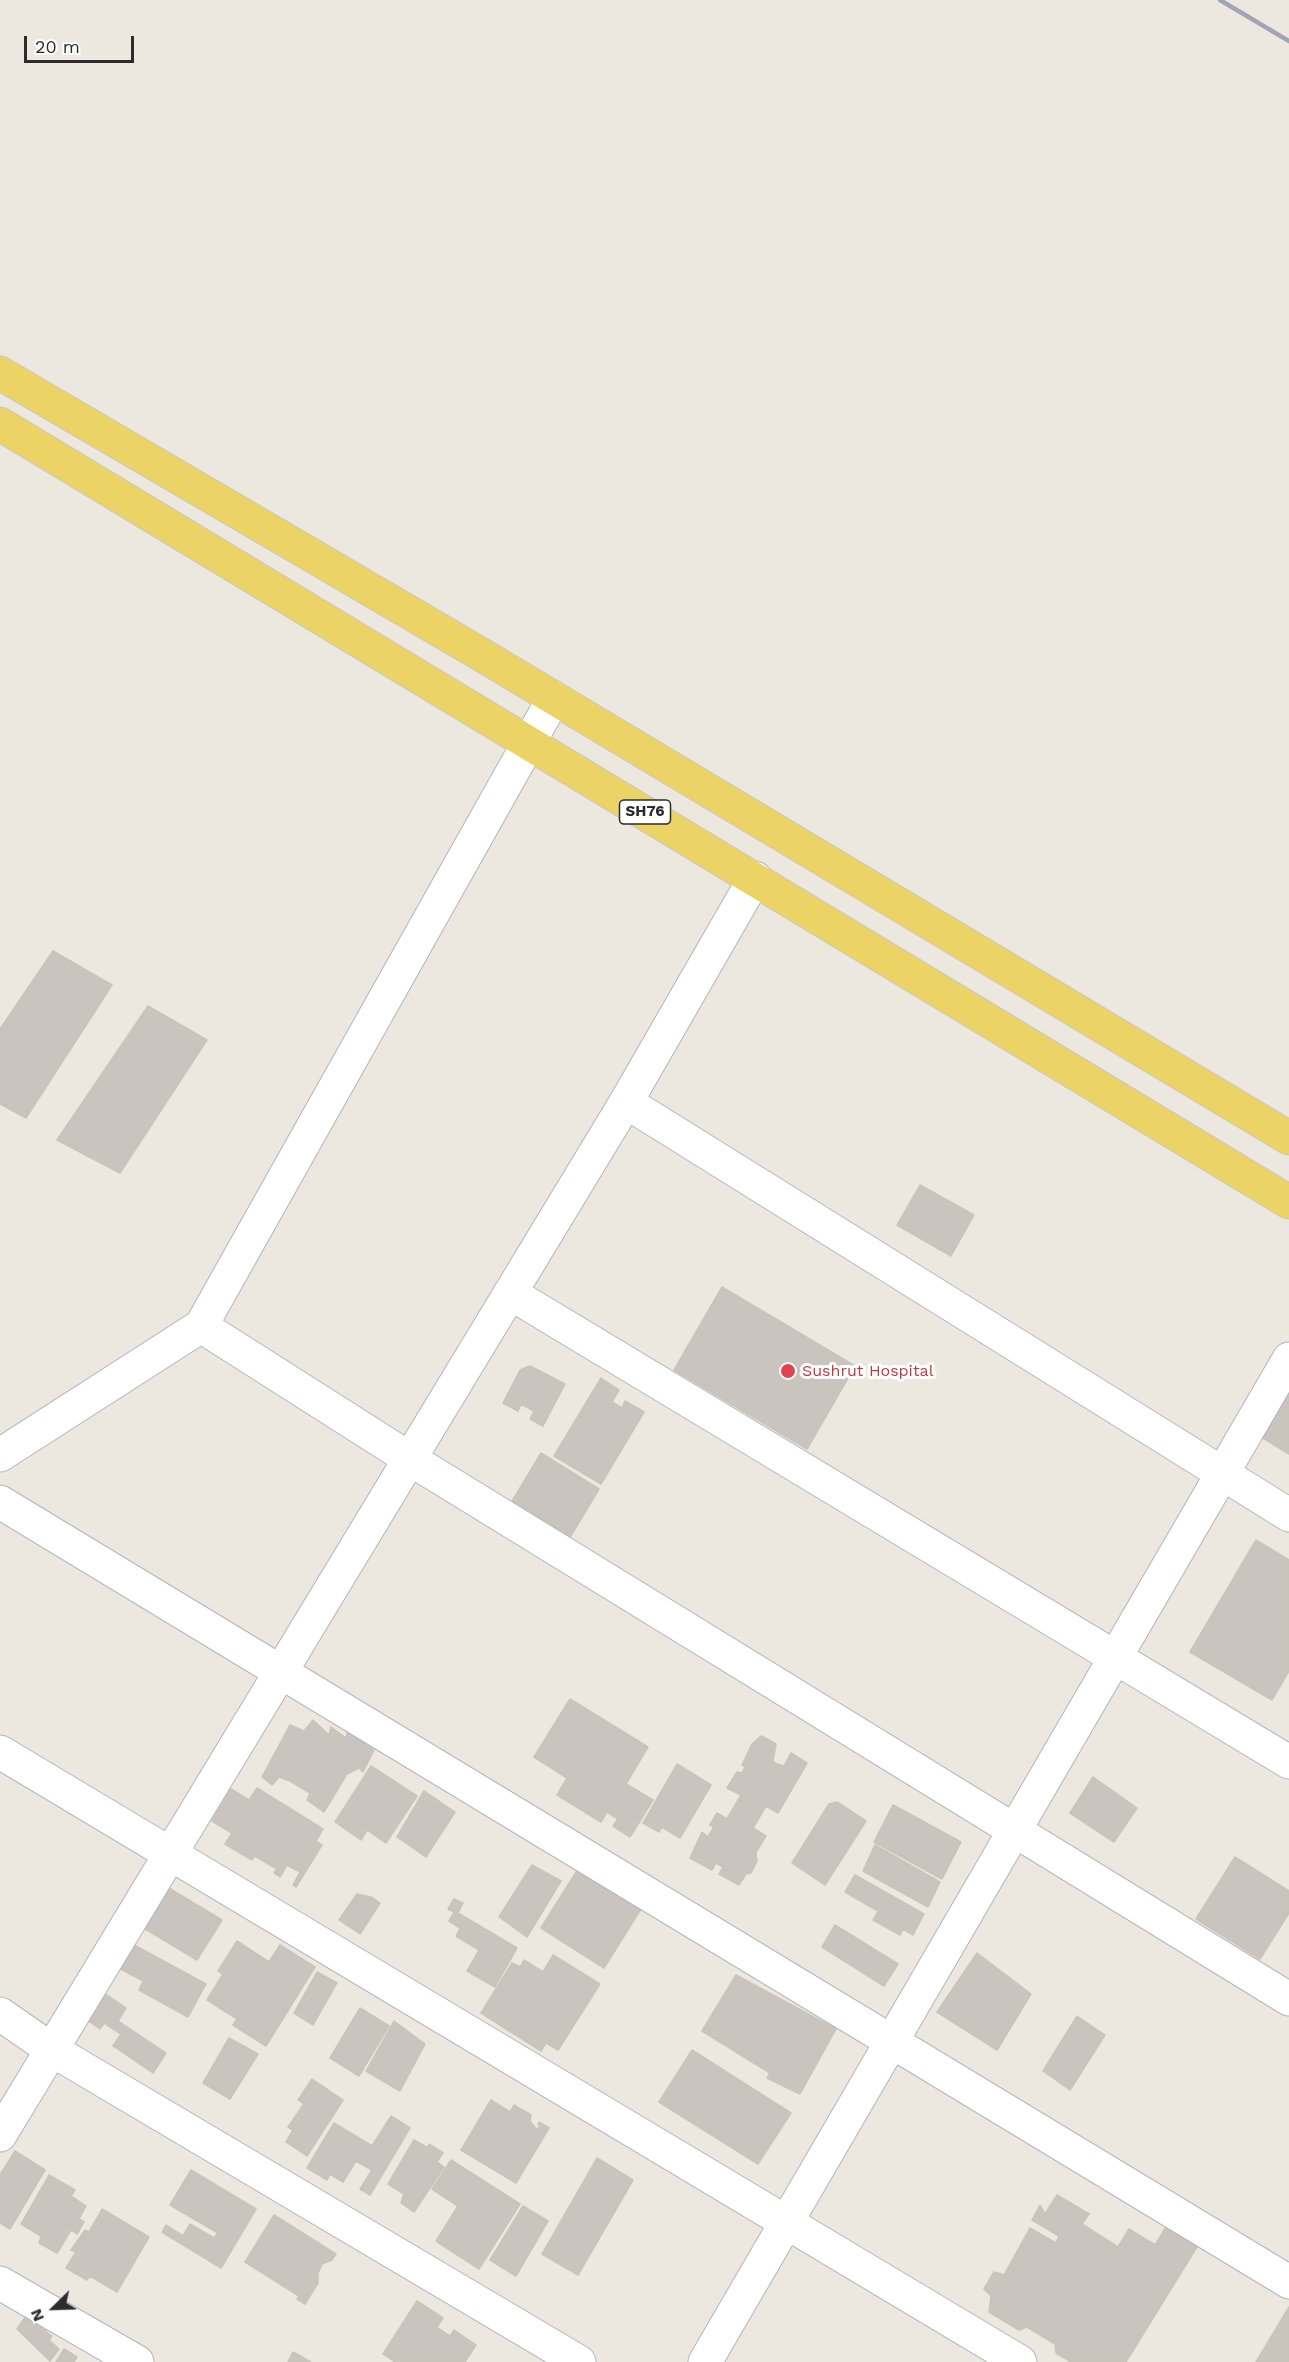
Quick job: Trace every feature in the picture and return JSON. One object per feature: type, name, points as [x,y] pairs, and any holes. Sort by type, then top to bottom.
[{"type":"main road","points":[[0,373],[554,698],[1289,1138]]},
{"type":"main road","name":"SH76","points":[[0,424],[1289,1202]]},
{"type":"street","points":[[0,1455],[201,1326],[554,698]]},
{"type":"street","points":[[0,2136],[626,1102],[755,878]]},
{"type":"street","points":[[626,1102],[1289,1515]]},
{"type":"street","points":[[510,1293],[1289,1762]]},
{"type":"street","points":[[201,1326],[410,1459],[1289,1999]]},
{"type":"street","points":[[705,2362],[1289,1359]]},
{"type":"street","points":[[0,1502],[1289,2282]]},
{"type":"street","points":[[0,1752],[171,1852],[1020,2362]]},
{"type":"street","points":[[0,2014],[52,2050],[579,2362]]},
{"type":"street","points":[[0,2283],[137,2362]]},
{"type":"building","points":[[53,951],[112,985],[26,1118],[0,1104],[0,1029]]},
{"type":"building","points":[[148,1006],[207,1040],[120,1173],[57,1140]]},
{"type":"building","points":[[920,1185],[974,1215],[951,1256],[897,1225]]},
{"type":"building","points":[[722,1287],[855,1366],[807,1449],[674,1370]]},
{"type":"building","points":[[530,1366],[565,1384],[543,1426],[530,1419],[534,1411],[521,1404],[518,1411],[503,1403],[520,1370]]},
{"type":"building","points":[[601,1378],[619,1390],[612,1402],[622,1408],[625,1401],[644,1412],[601,1484],[554,1456]]},
{"type":"building","points":[[1289,1383],[1289,1454],[1258,1435]]},
{"type":"building","points":[[541,1453],[599,1489],[566,1544],[508,1508]]},
{"type":"building","points":[[1256,1540],[1289,1560],[1289,1671],[1272,1700],[1190,1652]]},
{"type":"building","points":[[570,1699],[648,1747],[626,1784],[653,1800],[630,1837],[613,1826],[618,1819],[607,1812],[601,1822],[557,1795],[567,1778],[534,1757]]},
{"type":"building","points":[[313,1720],[329,1735],[331,1727],[346,1738],[348,1731],[374,1750],[363,1772],[359,1768],[347,1774],[324,1812],[307,1800],[310,1793],[290,1781],[279,1777],[272,1785],[262,1777],[290,1725],[304,1731]]},
{"type":"building","points":[[761,1736],[776,1744],[773,1761],[777,1764],[784,1766],[791,1753],[807,1763],[778,1813],[766,1806],[753,1828],[766,1836],[756,1852],[757,1861],[751,1873],[746,1874],[739,1885],[719,1874],[723,1867],[716,1863],[712,1870],[690,1858],[702,1832],[708,1837],[714,1827],[710,1825],[717,1813],[727,1819],[741,1795],[727,1788],[737,1772],[742,1773],[745,1767],[742,1765],[752,1744]]},
{"type":"building","points":[[677,1764],[711,1785],[680,1838],[662,1827],[659,1832],[643,1823]]},
{"type":"building","points":[[371,1766],[417,1796],[386,1843],[367,1830],[361,1840],[335,1822]]},
{"type":"building","points":[[1093,1777],[1137,1808],[1114,1842],[1070,1813]]},
{"type":"building","points":[[257,1788],[323,1829],[316,1841],[322,1845],[296,1887],[293,1885],[300,1872],[287,1865],[280,1877],[274,1873],[277,1869],[255,1856],[252,1860],[225,1844],[232,1833],[212,1821],[231,1789],[249,1800]]},
{"type":"building","points":[[424,1791],[455,1812],[426,1857],[397,1837]]},
{"type":"building","points":[[837,1802],[866,1821],[825,1885],[792,1863],[829,1804]]},
{"type":"building","points":[[893,1805],[961,1842],[942,1879],[874,1842]]},
{"type":"building","points":[[875,1845],[940,1882],[928,1907],[863,1871]]},
{"type":"building","points":[[1235,1857],[1289,1891],[1289,1913],[1260,1959],[1196,1919]]},
{"type":"building","points":[[532,1865],[561,1881],[527,1937],[499,1917]]},
{"type":"building","points":[[578,1869],[641,1909],[604,1968],[541,1928]]},
{"type":"building","points":[[855,1875],[924,1914],[913,1935],[903,1929],[900,1935],[873,1920],[878,1911],[845,1892]]},
{"type":"building","points":[[167,1887],[222,1920],[197,1960],[142,1927]]},
{"type":"building","points":[[357,1894],[371,1897],[380,1903],[360,1934],[339,1920]]},
{"type":"building","points":[[454,1899],[463,1903],[458,1913],[517,1948],[495,1987],[467,1971],[479,1950],[456,1936],[460,1928],[449,1921],[454,1912],[448,1909]]},
{"type":"building","points":[[835,1925],[898,1964],[884,1986],[822,1947]]},
{"type":"building","points":[[237,1941],[269,1962],[280,1945],[315,1967],[266,2046],[233,2025],[237,2019],[207,2000],[223,1974],[218,1971]]},
{"type":"building","points":[[134,1945],[206,1984],[188,2017],[139,1990],[143,1981],[121,1969]]},
{"type":"building","points":[[977,1953],[1031,1994],[997,2050],[937,2012]]},
{"type":"building","points":[[553,1955],[600,1984],[558,2050],[546,2043],[541,2051],[481,2013],[512,1963],[520,1967],[524,1960],[543,1972]]},
{"type":"building","points":[[317,1972],[337,1983],[313,2025],[294,2013]]},
{"type":"building","points":[[736,1975],[836,2029],[800,2094],[767,2078],[770,2073],[702,2031]]},
{"type":"building","points":[[104,1993],[126,2008],[118,2021],[166,2053],[153,2073],[113,2046],[121,2034],[104,2023],[100,2029],[87,2020]]},
{"type":"building","points":[[360,2008],[389,2026],[359,2076],[330,2058]]},
{"type":"building","points":[[1077,2016],[1105,2035],[1070,2090],[1043,2071]]},
{"type":"building","points":[[394,2021],[425,2044],[400,2091],[366,2071]]},
{"type":"building","points":[[229,2038],[258,2054],[230,2099],[203,2083]]},
{"type":"building","points":[[692,2050],[791,2113],[758,2164],[659,2102]]},
{"type":"building","points":[[312,2079],[343,2100],[307,2156],[286,2142],[293,2130],[288,2127],[304,2104],[298,2100]]},
{"type":"building","points":[[491,2100],[510,2112],[514,2105],[531,2115],[530,2121],[536,2129],[541,2127],[538,2125],[539,2122],[549,2128],[516,2183],[461,2150]]},
{"type":"building","points":[[391,2116],[410,2128],[370,2195],[360,2189],[372,2170],[356,2161],[343,2182],[330,2174],[327,2180],[307,2168],[334,2123],[372,2146]]},
{"type":"building","points":[[414,2140],[428,2148],[429,2144],[443,2153],[437,2162],[444,2167],[414,2212],[401,2203],[404,2194],[388,2184]]},
{"type":"building","points":[[15,2151],[45,2170],[10,2229],[0,2223],[0,2175]]},
{"type":"building","points":[[597,2158],[633,2180],[578,2275],[542,2254]]},
{"type":"building","points":[[451,2160],[520,2204],[479,2269],[436,2241],[458,2206],[432,2189]]},
{"type":"building","points":[[191,2170],[256,2209],[221,2268],[162,2232],[166,2225],[183,2236],[190,2224],[214,2238],[218,2233],[170,2205]]},
{"type":"building","points":[[49,2175],[75,2190],[71,2196],[86,2206],[79,2219],[84,2222],[77,2234],[71,2230],[57,2253],[39,2243],[41,2236],[21,2224]]},
{"type":"building","points":[[1057,2195],[1089,2214],[1082,2224],[1118,2247],[1129,2229],[1155,2245],[1169,2222],[1200,2242],[1126,2362],[1071,2362],[1056,2353],[1055,2344],[1027,2327],[1019,2330],[989,2312],[991,2296],[984,2289],[994,2272],[1004,2275],[1030,2228],[1056,2243],[1059,2236],[1032,2220],[1040,2205],[1045,2214]]},
{"type":"building","points":[[523,2206],[548,2221],[516,2276],[490,2260]]},
{"type":"building","points":[[102,2209],[149,2237],[117,2292],[90,2276],[87,2280],[66,2268],[76,2252],[71,2250],[85,2230],[89,2232]]},
{"type":"building","points":[[274,2215],[336,2254],[332,2260],[322,2264],[318,2273],[318,2283],[305,2304],[297,2299],[299,2296],[245,2262]]},
{"type":"building","points":[[417,2301],[443,2318],[437,2327],[450,2336],[454,2330],[476,2345],[465,2362],[395,2362],[383,2354]]},
{"type":"building","points":[[1289,2307],[1289,2362],[1256,2362]]},
{"type":"building","points":[[26,2316],[52,2336],[49,2340],[59,2349],[50,2361],[17,2329]]},
{"type":"building","points":[[64,2349],[77,2357],[74,2362],[56,2362]]},
{"type":"building","points":[[293,2352],[311,2362],[288,2362]]},
{"type":"railway","points":[[1220,0],[1289,41]]},
{"type":"place","name":"Sushrut Hospital","points":[[788,1371]]}]
